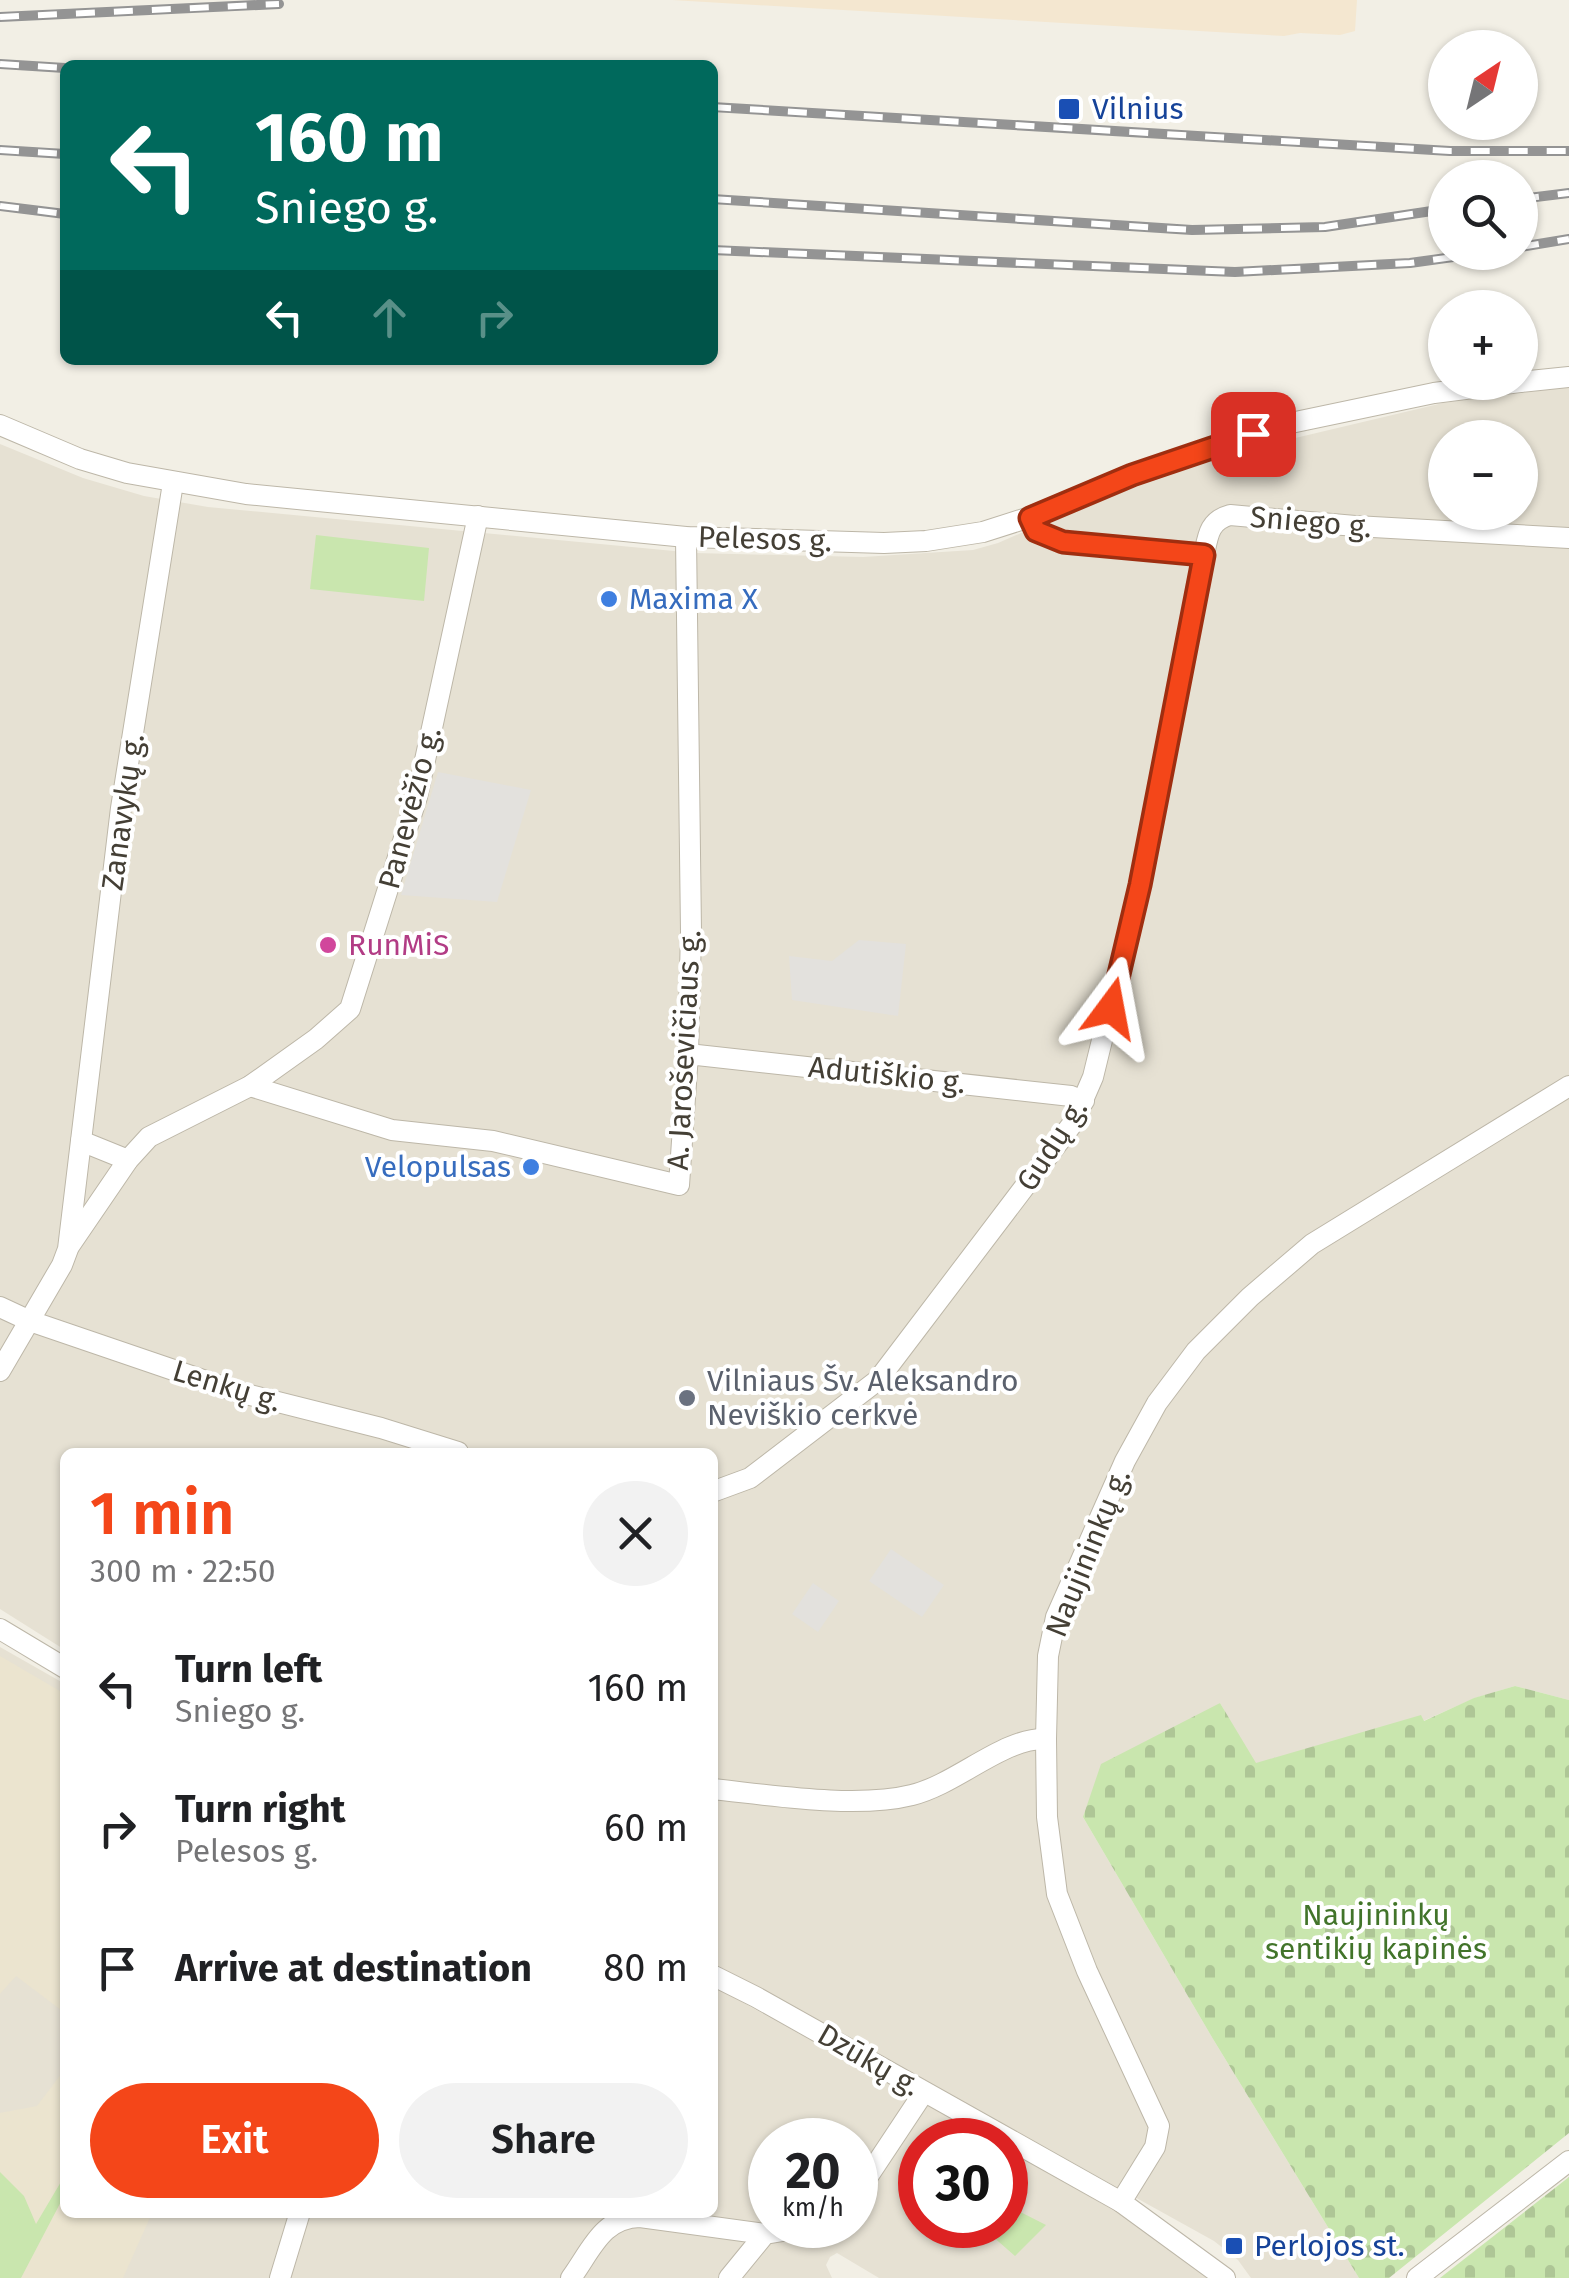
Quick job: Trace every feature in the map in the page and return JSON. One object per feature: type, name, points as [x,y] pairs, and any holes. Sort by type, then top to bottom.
[{"type":"street","name":"Pelesos g.","points":[[1538,380],[1569,376]]},
{"type":"street","name":"Pelesos g.","points":[[0,425],[80,459],[173,483],[246,494],[686,537],[884,543],[966,536],[1030,518],[1132,475],[1286,424],[1428,394]]},
{"type":"street","name":"Zanavykų g.","points":[[81,1141],[122,808],[173,483]]},
{"type":"street","name":"Sniego g.","points":[[1204,555],[1210,528],[1218,519],[1230,515],[1569,538]]},
{"type":"street","name":"Panevėžio g.","points":[[0,1371],[68,1249],[128,1160],[149,1138],[250,1086],[316,1039],[350,1009],[428,753],[478,516]]},
{"type":"street","points":[[1030,518],[1036,531],[1063,542],[1204,555]]},
{"type":"street","name":"A. Jaroševičiaus g.","points":[[250,1086],[392,1130],[494,1141],[679,1185],[692,932],[686,537]]},
{"type":"street","name":"Gudų g.","points":[[718,1490],[750,1478],[878,1380],[1053,1152],[1084,1100],[1140,885],[1204,555]]},
{"type":"street","name":"Adutiškio g.","points":[[688,1054],[1084,1100]]},
{"type":"street","name":"Naujininkų g.","points":[[1121,2202],[1155,2147],[1158,2126],[1057,1894],[1047,1816],[1046,1739],[1048,1656],[1056,1617],[1125,1461],[1176,1374],[1250,1296],[1312,1244],[1569,1086]]},
{"type":"street","points":[[81,1141],[128,1160]]},
{"type":"street","name":"Panevėžio g.","points":[[68,1249],[81,1141]]},
{"type":"street","name":"Lenkų g.","points":[[0,1307],[30,1321],[238,1392],[445,1448]]},
{"type":"street","points":[[0,1629],[60,1665]]},
{"type":"street","points":[[718,1790],[788,1797],[894,1798],[952,1781],[1030,1738],[1046,1739]]},
{"type":"street","name":"Dzūkų g.","points":[[718,1979],[1121,2202],[1225,2278]]},
{"type":"street","points":[[878,2161],[924,2092]]},
{"type":"street","points":[[1417,2278],[1569,2161]]},
{"type":"street","points":[[280,2278],[298,2218]]},
{"type":"street","points":[[571,2278],[611,2223],[621,2218]]},
{"type":"street","points":[[647,2218],[748,2232]]},
{"type":"street","points":[[730,2278],[754,2248]]},
{"type":"shaded area","points":[[672,0],[1357,0],[1355,31],[1284,36]]},
{"type":"shaded area","points":[[1569,387],[1569,1700],[1515,1686],[1475,1698],[1423,1721],[1421,1716],[1255,1764],[1220,1703],[1083,1817],[1359,2278],[1251,2278],[1238,2260],[1214,2241],[1028,2138],[1028,2118],[992,2118],[718,1966],[718,1448],[60,1448],[60,1647],[0,1609],[0,444],[83,478],[144,496],[208,507],[695,553],[863,557],[973,550],[1095,501],[1241,451],[1443,403],[1538,400],[1538,391]]},
{"type":"shaded area","points":[[438,772],[531,790],[497,902],[401,895]]},
{"type":"shaded area","points":[[859,940],[906,944],[898,1016],[792,1000],[789,956],[832,961]]},
{"type":"shaded area","points":[[891,1549],[944,1585],[922,1617],[869,1581]]},
{"type":"shaded area","points":[[813,1583],[839,1601],[818,1632],[792,1614]]},
{"type":"shaded area","points":[[0,1647],[60,1681],[60,2218],[718,2218],[718,1989],[950,2118],[898,2118],[898,2248],[1028,2248],[1028,2161],[1137,2224],[1209,2278],[879,2278],[837,2253],[826,2265],[832,2278],[0,2278]]},
{"type":"shaded area","points":[[0,1656],[60,1691],[60,2009],[16,1976],[0,1994]]},
{"type":"shaded area","points":[[60,2076],[60,2218],[150,2218],[123,2278],[0,2278],[0,2113],[37,2106]]},
{"type":"green space","points":[[316,535],[429,548],[424,601],[310,589]]},
{"type":"green space","name":"Naujininkų sentikių kapinės","points":[[1515,1686],[1569,1700],[1569,2133],[1389,2278],[1359,2278],[1083,1817],[1101,1764],[1220,1703],[1256,1763],[1421,1715],[1424,1721],[1474,1698]]},
{"type":"green space","points":[[0,2172],[24,2196],[36,2224],[60,2183],[60,2204],[21,2278],[0,2278]]},
{"type":"green space","points":[[1569,2177],[1569,2278],[1440,2278]]},
{"type":"green space","points":[[1028,2216],[1046,2225],[1028,2243]]},
{"type":"green space","points":[[1006,2248],[1023,2248],[1015,2256]]},
{"type":"railway","points":[[0,17],[279,4]]},
{"type":"railway","points":[[0,64],[60,68]]},
{"type":"railway","points":[[718,107],[1450,151],[1569,151]]},
{"type":"railway","points":[[0,150],[60,154]]},
{"type":"railway","points":[[1538,197],[1569,193]]},
{"type":"railway","points":[[718,199],[1192,230],[1325,227],[1428,212]]},
{"type":"railway","points":[[0,206],[60,213]]},
{"type":"railway","points":[[1538,244],[1569,239]]},
{"type":"railway","points":[[718,250],[1235,272],[1428,260]]},
{"type":"place","name":"Vilnius","points":[[1069,109]]},
{"type":"place","name":"Maxima X","points":[[609,599]]},
{"type":"place","name":"RunMiS","points":[[328,945]]},
{"type":"place","name":"Velopulsas","points":[[531,1167]]},
{"type":"place","name":"Vilniaus Šv. Aleksandro Neviškio cerkvė","points":[[687,1398]]},
{"type":"place","name":"Perlojos st.","points":[[1234,2246]]},
{"type":"route","points":[[1111,1008],[1140,885],[1204,555],[1063,542],[1036,531],[1030,518],[1132,475],[1253,434]]}]
